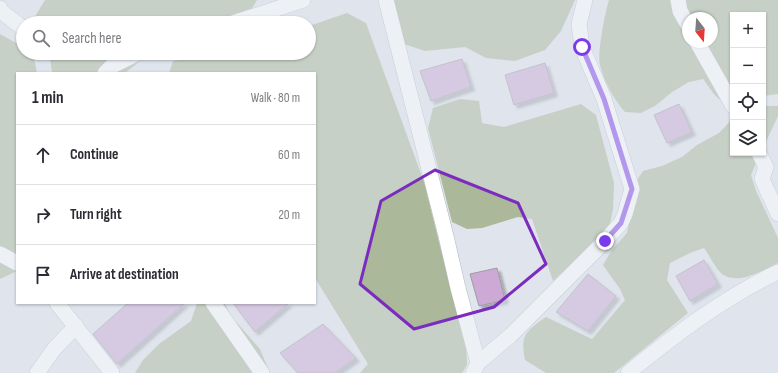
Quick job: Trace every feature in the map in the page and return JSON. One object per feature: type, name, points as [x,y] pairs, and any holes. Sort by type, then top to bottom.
[{"type":"street","points":[[255,16],[304,0]]},
{"type":"street","points":[[386,0],[446,236],[476,368]]},
{"type":"street","points":[[476,368],[511,335],[621,223],[631,193],[632,189],[630,181],[604,99],[582,47],[579,24],[585,0]]},
{"type":"street","points":[[678,0],[682,14]]},
{"type":"street","points":[[0,8],[2,12],[16,23]]},
{"type":"street","points":[[700,48],[730,101]]},
{"type":"street","points":[[106,72],[112,66],[124,60]]},
{"type":"street","points":[[763,156],[772,164],[762,179],[778,214]]},
{"type":"street","points":[[0,254],[16,262]]},
{"type":"street","points":[[628,373],[679,331],[747,287],[778,272]]},
{"type":"street","points":[[58,304],[112,373]]},
{"type":"street","points":[[214,304],[262,373]]},
{"type":"street","points":[[37,373],[54,349],[76,326]]},
{"type":"highlighted area","points":[[435,170],[518,203],[546,264],[494,307],[414,329],[360,284],[381,201]]},
{"type":"green space","points":[[45,0],[257,0],[248,15],[242,16],[35,16]]},
{"type":"green space","points":[[379,0],[575,0],[561,31],[545,50],[515,61],[486,58],[465,47],[425,51],[404,44]]},
{"type":"green space","points":[[609,0],[778,0],[778,94],[766,96],[766,12],[730,12],[730,103],[727,103],[715,96],[703,79],[689,82],[672,92],[655,106],[641,113],[625,112],[610,90],[600,65],[600,43]]},
{"type":"green space","points":[[347,13],[366,23],[424,182],[457,314],[466,341],[467,365],[462,373],[360,373],[368,364],[316,280],[316,72],[169,72],[173,61],[179,60],[316,60],[316,24]]},
{"type":"green space","points":[[0,34],[16,43],[16,60],[34,60],[37,72],[16,72],[16,271],[0,279]]},
{"type":"green space","points":[[50,60],[141,60],[126,72],[52,72]]},
{"type":"green space","points":[[460,99],[479,101],[482,123],[504,127],[581,104],[596,115],[614,183],[613,209],[609,229],[553,281],[532,219],[518,217],[482,228],[467,229],[452,222],[428,128],[433,108]]},
{"type":"green space","points":[[766,106],[778,106],[778,116],[766,142]]},
{"type":"green space","points":[[730,121],[730,156],[759,156],[751,175],[756,191],[778,238],[778,263],[758,273],[743,278],[728,277],[717,269],[704,248],[670,263],[667,280],[688,313],[614,373],[546,373],[525,360],[523,345],[526,334],[546,317],[592,339],[625,300],[620,289],[603,265],[612,250],[627,233],[631,212],[630,191],[643,171],[662,166],[682,157],[697,145],[719,133]]},
{"type":"green space","points":[[197,304],[225,304],[230,315],[260,349],[270,373],[135,373],[143,360],[159,344],[191,321]]},
{"type":"building","points":[[462,59],[471,87],[431,101],[420,71]]},
{"type":"building","points":[[545,63],[554,93],[514,105],[505,75]]},
{"type":"building","points":[[679,104],[692,132],[667,143],[654,115]]},
{"type":"building","points":[[704,260],[718,284],[690,301],[676,276]]},
{"type":"building","points":[[497,268],[505,300],[479,306],[470,274]]},
{"type":"building","points":[[588,274],[616,296],[588,331],[556,312]]},
{"type":"building","points":[[127,304],[184,304],[117,364],[93,334]]},
{"type":"building","points":[[234,304],[288,304],[255,332]]},
{"type":"building","points":[[323,324],[356,358],[335,373],[298,373],[280,353]]},
{"type":"route","points":[[582,47],[604,99],[632,189],[621,223],[605,241]]}]
